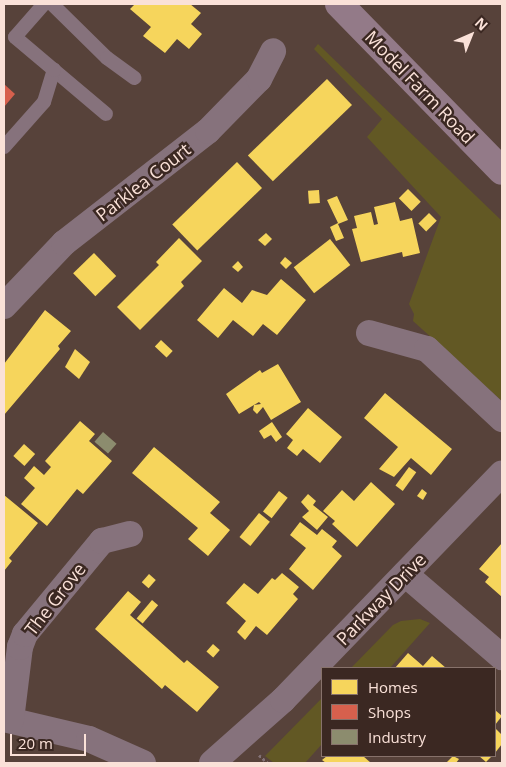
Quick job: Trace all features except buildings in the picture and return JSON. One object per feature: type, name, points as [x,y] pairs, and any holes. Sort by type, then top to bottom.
[{"type":"main road","name":"Model Farm Road","points":[[339,4],[502,171]]},
{"type":"street","name":"Parklea Court","points":[[4,306],[64,244],[208,131],[259,79],[273,51]]},
{"type":"street","points":[[369,332],[428,349],[502,419]]},
{"type":"street","name":"Parkway Drive","points":[[212,763],[283,700],[502,474]]},
{"type":"street","name":"The Grove","points":[[7,719],[20,651],[26,634],[102,541],[130,534]]},
{"type":"street","points":[[405,574],[502,657]]},
{"type":"street","points":[[7,719],[88,738],[143,763]]},
{"type":"lane","points":[[44,4],[15,37],[106,114]]},
{"type":"lane","points":[[52,4],[107,58],[135,78]]},
{"type":"lane","points":[[4,147],[44,102],[54,70]]},
{"type":"path","points":[[259,755],[268,763]]},
{"type":"shaded area","points":[[318,44],[502,221],[502,401],[413,321],[414,314],[409,304],[441,217],[367,137],[382,119],[314,49]]},
{"type":"shaded area","points":[[420,619],[430,623],[391,667],[352,667],[393,625],[401,621]]},
{"type":"shaded area","points":[[321,699],[321,745],[305,763],[274,763],[265,756]]}]
